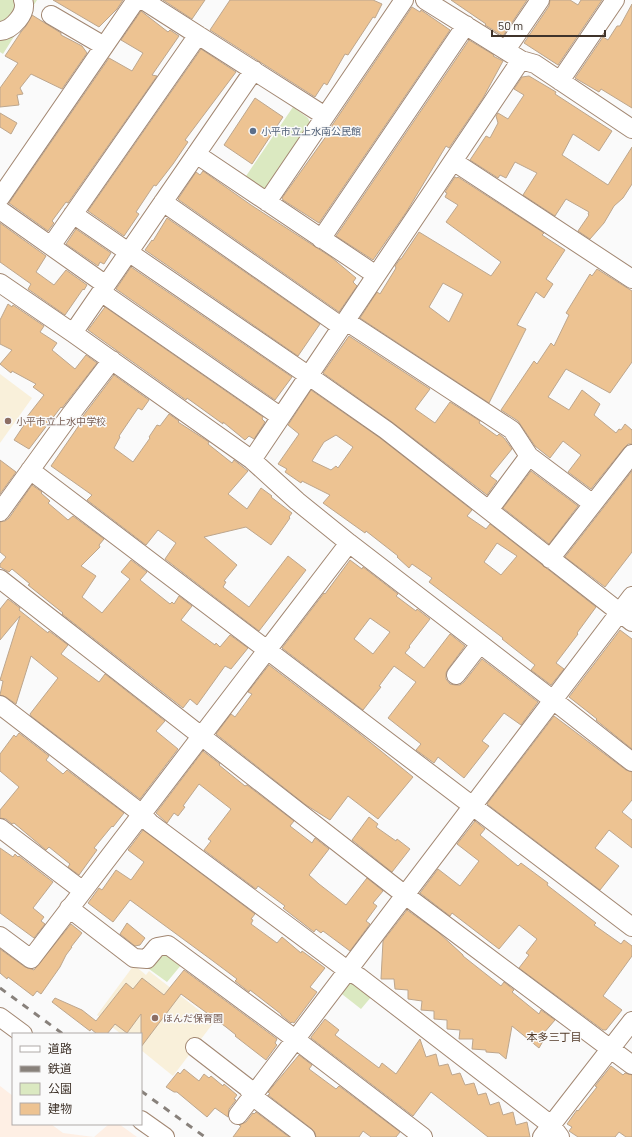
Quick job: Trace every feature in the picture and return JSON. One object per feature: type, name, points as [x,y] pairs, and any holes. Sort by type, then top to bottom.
[{"type":"street","points":[[0,198],[136,0]]},
{"type":"street","points":[[143,0],[325,116]]},
{"type":"street","points":[[267,202],[404,0]]},
{"type":"street","points":[[425,0],[521,60],[535,64],[632,129]]},
{"type":"street","points":[[506,50],[540,0]]},
{"type":"street","points":[[560,81],[614,0]]},
{"type":"street","points":[[0,32],[16,23],[23,10],[24,3],[28,2]]},
{"type":"street","points":[[51,15],[104,46]]},
{"type":"street","points":[[321,239],[466,25]]},
{"type":"street","points":[[51,246],[198,34]]},
{"type":"street","points":[[252,460],[521,60]]},
{"type":"street","points":[[73,333],[254,70]]},
{"type":"street","points":[[196,154],[376,275]]},
{"type":"street","points":[[453,161],[632,279]]},
{"type":"street","points":[[163,202],[344,324],[512,430],[529,456],[593,504]]},
{"type":"street","points":[[0,210],[51,246],[103,288],[281,417]]},
{"type":"street","points":[[74,214],[386,430],[626,618]]},
{"type":"street","points":[[0,283],[112,360],[252,460],[297,501],[349,543],[632,762]]},
{"type":"street","points":[[0,512],[112,360]]},
{"type":"street","points":[[550,559],[632,454]]},
{"type":"street","points":[[489,510],[529,456]]},
{"type":"street","points":[[30,470],[632,927]]},
{"type":"street","points":[[0,936],[31,959],[349,543]]},
{"type":"street","points":[[3,587],[201,736],[405,895],[632,1065]]},
{"type":"street","points":[[238,1116],[347,970],[553,700],[626,618],[632,596]]},
{"type":"street","points":[[456,675],[480,644]]},
{"type":"street","points":[[0,706],[142,814],[150,823],[365,982],[551,1133],[632,1022]]},
{"type":"street","points":[[0,828],[83,891]]},
{"type":"street","points":[[69,908],[134,958],[147,959],[157,947],[168,945],[295,1039],[423,1137]]},
{"type":"street","points":[[0,1017],[22,1033]]},
{"type":"street","points":[[196,1047],[248,1088],[252,1096],[306,1137]]},
{"type":"street","points":[[142,1121],[165,1137]]},
{"type":"shaded area","name":"小平市立上水中学校","points":[[0,374],[32,398],[0,443]]},
{"type":"shaded area","name":"ほんだ保育園","points":[[134,965],[146,975],[149,971],[214,1022],[173,1076],[142,1051],[142,1033],[120,1033],[97,1015]]},
{"type":"shaded area","points":[[0,1086],[12,1095],[12,1125],[52,1125],[63,1133],[94,1137],[0,1137]]},
{"type":"shaded area","points":[[108,1125],[120,1125],[137,1137],[94,1137]]},
{"type":"green space","points":[[0,0],[37,0],[3,54],[0,52]]},
{"type":"green space","points":[[293,107],[308,118],[311,125],[267,190],[259,190],[244,179]]},
{"type":"green space","points":[[168,954],[182,964],[167,982],[149,969],[159,955]]},
{"type":"green space","points":[[345,982],[355,983],[372,996],[361,1009],[338,991]]},
{"type":"building","points":[[53,0],[123,0],[117,9],[99,27]]},
{"type":"building","points":[[163,0],[205,0],[192,19]]},
{"type":"building","points":[[230,0],[373,0],[382,4],[375,18],[373,17],[348,55],[345,54],[327,85],[324,83],[315,97],[210,30]]},
{"type":"building","points":[[451,0],[527,0],[503,36],[485,25],[486,24]]},
{"type":"building","points":[[550,0],[570,0],[578,5],[581,0],[602,0],[558,65],[524,43],[549,6]]},
{"type":"building","points":[[632,4],[632,108],[601,89],[599,92],[575,78],[603,37],[608,40],[617,26],[620,26]]},
{"type":"building","points":[[412,7],[420,12],[421,10],[450,30],[319,223],[282,198],[332,128],[331,127]]},
{"type":"building","points":[[141,11],[168,32],[170,30],[179,36],[152,75],[157,76],[68,203],[66,202],[52,221],[54,223],[48,231],[9,203],[109,58],[132,71],[143,53],[121,40]]},
{"type":"building","points":[[32,15],[61,33],[61,35],[82,46],[87,53],[62,89],[31,74],[20,88],[23,94],[17,95],[19,105],[0,107],[0,88],[18,63],[5,56]]},
{"type":"building","points":[[469,40],[503,61],[483,98],[449,148],[446,146],[407,211],[373,260],[336,236]]},
{"type":"building","points":[[201,49],[236,72],[185,140],[188,142],[173,164],[156,186],[154,185],[136,212],[139,214],[124,236],[88,211]]},
{"type":"building","points":[[529,76],[556,92],[555,94],[612,131],[599,151],[573,134],[562,155],[608,185],[632,147],[632,184],[623,198],[614,206],[604,223],[590,239],[578,231],[589,215],[589,212],[566,199],[555,216],[523,195],[537,173],[515,162],[506,178],[500,175],[498,178],[470,160],[486,136],[490,138],[498,123],[496,116],[498,113],[508,119],[524,95],[514,89],[522,77]]},
{"type":"building","name":"小平市立上水南公民館","points":[[255,98],[283,117],[252,164],[224,145]]},
{"type":"building","points":[[0,113],[17,123],[11,134],[0,127]]},
{"type":"building","points":[[203,171],[251,205],[331,257],[356,278],[353,282],[357,286],[339,312],[178,199],[196,172],[200,175]]},
{"type":"building","points":[[455,177],[458,177],[544,233],[542,235],[565,250],[546,279],[553,284],[544,298],[536,292],[517,325],[526,329],[489,403],[360,318],[377,292],[380,294],[396,268],[395,266],[419,232],[491,276],[501,262],[446,222],[458,205],[445,197],[447,193],[445,192]],"holes":[[[443,283],[463,294],[449,322],[429,307]]]},
{"type":"building","points":[[167,218],[320,324],[298,356],[145,250],[152,240],[153,241]]},
{"type":"building","points":[[0,223],[46,256],[36,272],[54,285],[66,270],[87,285],[65,315],[28,289],[31,284],[0,262]]},
{"type":"building","points":[[76,229],[111,253],[104,264],[100,262],[98,266],[66,244]]},
{"type":"building","points":[[131,267],[292,377],[275,400],[116,289]]},
{"type":"building","points":[[597,269],[632,291],[632,362],[610,393],[566,369],[548,397],[569,410],[582,390],[600,404],[594,415],[616,433],[619,429],[621,430],[625,424],[632,430],[632,444],[628,444],[624,448],[591,489],[568,472],[581,455],[563,441],[550,458],[535,446],[518,421],[501,410],[534,361],[537,364],[551,343],[554,346],[569,315],[566,313],[590,274],[592,276]]},
{"type":"building","points":[[8,304],[12,307],[13,305],[44,326],[40,332],[57,343],[52,350],[75,369],[86,355],[97,363],[29,449],[14,440],[28,419],[26,418],[44,395],[33,387],[36,384],[12,371],[11,373],[0,364],[12,350],[0,344],[0,320]]},
{"type":"building","points":[[105,307],[263,417],[262,419],[265,422],[254,439],[249,436],[245,440],[223,422],[223,424],[187,398],[186,400],[88,330]]},
{"type":"building","points":[[349,336],[430,389],[415,409],[435,423],[450,402],[480,421],[479,423],[497,436],[499,434],[504,438],[512,449],[490,476],[497,481],[487,495],[392,422],[323,373]]},
{"type":"building","points":[[114,375],[149,400],[142,410],[138,408],[119,436],[120,437],[114,448],[133,462],[150,438],[149,437],[157,425],[160,426],[169,414],[179,421],[178,422],[209,442],[208,444],[232,463],[234,460],[248,471],[228,494],[247,509],[261,488],[292,513],[271,545],[246,527],[204,537],[237,565],[224,581],[226,582],[223,587],[249,607],[288,556],[306,570],[259,631],[165,559],[176,543],[158,530],[146,545],[87,500],[92,495],[51,466],[82,421],[80,420]]},
{"type":"building","points":[[311,390],[380,438],[472,510],[467,516],[486,529],[490,524],[596,607],[556,663],[564,669],[551,685],[531,670],[535,665],[502,639],[503,638],[429,582],[432,578],[412,564],[409,568],[397,557],[398,556],[366,531],[365,533],[323,503],[330,495],[302,481],[301,483],[285,472],[287,469],[278,464],[299,434],[288,425]],"holes":[[[336,435],[353,447],[338,468],[336,466],[331,470],[312,461],[324,442]],[[497,543],[517,556],[501,575],[484,562]]]},
{"type":"building","points":[[0,460],[16,472],[0,494]]},
{"type":"building","points":[[531,471],[578,506],[549,544],[503,508]]},
{"type":"building","points":[[632,471],[632,552],[605,587],[565,557]]},
{"type":"building","points":[[32,485],[42,492],[41,493],[50,501],[48,503],[68,520],[73,516],[104,539],[99,545],[100,547],[81,566],[96,576],[82,597],[102,613],[130,579],[121,572],[131,560],[147,572],[140,580],[170,604],[172,602],[174,604],[179,596],[192,606],[181,620],[215,645],[216,643],[220,647],[230,635],[248,648],[231,669],[225,666],[197,705],[190,699],[183,708],[62,614],[63,613],[28,585],[30,584],[12,569],[9,572],[0,567],[0,564],[6,557],[0,552],[0,522],[9,518]]},
{"type":"building","points":[[350,560],[362,569],[363,567],[398,594],[396,596],[416,611],[417,609],[430,619],[405,653],[424,668],[450,634],[465,646],[446,673],[446,679],[450,684],[460,685],[464,682],[482,659],[538,702],[521,725],[504,713],[482,741],[489,746],[464,778],[438,757],[434,763],[416,750],[421,744],[388,718],[416,682],[394,666],[379,686],[381,687],[363,710],[282,648],[324,593],[325,594]],"holes":[[[370,618],[390,632],[373,654],[354,639]]]},
{"type":"building","points":[[8,599],[20,608],[19,610],[48,633],[49,631],[68,645],[61,654],[99,682],[105,674],[165,721],[156,731],[178,749],[140,799],[31,716],[30,714],[58,678],[31,656],[16,704],[0,695],[3,681],[0,680],[20,616],[0,640],[0,609]]},
{"type":"building","points":[[620,630],[632,639],[632,749],[569,697]]},
{"type":"building","points":[[269,665],[360,734],[413,777],[378,819],[348,796],[330,820],[306,805],[216,734],[231,714],[235,717],[252,694],[248,692]]},
{"type":"building","points":[[554,716],[626,770],[632,772],[632,800],[622,812],[632,820],[632,848],[609,830],[595,848],[619,866],[600,890],[487,804]]},
{"type":"building","points":[[19,733],[49,756],[46,760],[63,774],[67,770],[124,813],[94,848],[97,850],[79,875],[68,867],[70,864],[49,847],[46,850],[14,823],[12,824],[6,819],[0,818],[0,810],[19,787],[0,771],[0,754],[14,735],[16,737]]},
{"type":"building","points":[[203,751],[245,786],[247,785],[294,821],[290,826],[312,843],[315,838],[329,849],[309,875],[346,905],[367,878],[383,891],[373,903],[377,906],[366,921],[370,924],[350,951],[323,931],[321,933],[316,929],[314,932],[283,908],[285,906],[258,886],[256,889],[204,850],[211,841],[208,839],[231,809],[199,784],[183,806],[185,807],[178,816],[174,813],[167,823],[156,813]]},
{"type":"building","points":[[369,817],[378,824],[376,827],[396,841],[397,839],[410,849],[392,872],[352,840]]},
{"type":"building","points":[[475,821],[485,829],[480,835],[518,866],[521,863],[548,883],[547,885],[596,923],[594,925],[621,944],[624,940],[632,946],[632,956],[603,996],[622,1010],[606,1030],[603,1030],[519,968],[529,955],[526,953],[537,939],[519,925],[499,949],[452,913],[450,916],[420,893],[438,869],[460,886],[479,861],[457,844]]},
{"type":"building","points":[[143,830],[255,914],[251,919],[253,920],[251,924],[277,943],[282,937],[301,953],[302,951],[325,968],[310,987],[317,992],[294,1023],[291,1023],[250,990],[249,992],[235,981],[237,979],[130,900],[113,922],[88,903],[99,888],[102,890],[116,870],[131,880],[144,862],[128,850]]},
{"type":"building","points":[[0,848],[13,857],[15,854],[18,857],[19,856],[53,882],[33,908],[44,917],[41,921],[45,924],[34,938],[0,913]]},
{"type":"building","points":[[407,910],[438,932],[463,956],[501,986],[504,982],[514,990],[512,992],[539,1014],[541,1010],[555,1020],[543,1034],[546,1036],[539,1048],[512,1026],[506,1059],[499,1053],[472,1049],[473,1039],[459,1039],[460,1030],[447,1029],[447,1020],[434,1019],[434,1011],[421,1010],[422,1001],[408,999],[408,990],[395,989],[394,979],[381,979],[383,941]]},
{"type":"building","points":[[127,923],[145,938],[140,945],[135,946],[120,934]]},
{"type":"building","points":[[71,924],[82,933],[71,947],[60,967],[41,994],[37,991],[33,996],[8,977],[7,979],[0,973],[0,949],[25,967],[34,970]]},
{"type":"building","points":[[184,970],[277,1039],[275,1043],[277,1045],[266,1060],[235,1036],[236,1035],[226,1027],[181,994],[142,1046],[141,1014],[127,1033],[115,1024],[108,1033],[96,1033],[91,1029],[90,1031],[52,1002],[55,998],[82,1010],[96,1021],[126,983],[133,989],[142,978],[164,995]]},
{"type":"building","points":[[325,1019],[339,1030],[335,1035],[379,1068],[382,1063],[396,1074],[420,1039],[426,1057],[436,1054],[439,1066],[448,1064],[452,1075],[460,1073],[465,1085],[474,1083],[478,1095],[486,1093],[490,1105],[499,1102],[503,1115],[513,1112],[516,1125],[527,1122],[530,1137],[488,1137],[431,1092],[413,1116],[311,1038]]},
{"type":"building","points":[[299,1055],[312,1065],[309,1069],[336,1089],[339,1086],[400,1132],[396,1137],[371,1137],[363,1131],[359,1137],[316,1137],[312,1129],[268,1095],[270,1094],[268,1092]]},
{"type":"building","points":[[611,1066],[623,1075],[625,1073],[632,1075],[632,1137],[626,1137],[619,1132],[615,1137],[578,1137],[569,1131],[572,1127],[567,1124],[597,1087],[595,1086]]},
{"type":"building","points":[[184,1069],[199,1081],[204,1074],[209,1078],[211,1076],[223,1086],[224,1084],[237,1095],[234,1099],[236,1100],[229,1109],[228,1117],[215,1108],[207,1117],[177,1092],[174,1092],[166,1087],[178,1072],[180,1074]]},
{"type":"building","points":[[256,1112],[289,1137],[233,1137],[241,1126],[239,1125],[246,1122],[253,1113],[254,1114]]},
{"type":"railway","points":[[0,988],[62,1033]]},
{"type":"railway","points":[[142,1092],[205,1137]]},
{"type":"place","name":"小平市立上水南公民館","points":[[253,131]]},
{"type":"place","name":"小平市立上水中学校","points":[[8,421]]},
{"type":"place","name":"ほんだ保育園","points":[[155,1018]]},
{"type":"district","name":"本多三丁目","points":[[554,1037]]}]
